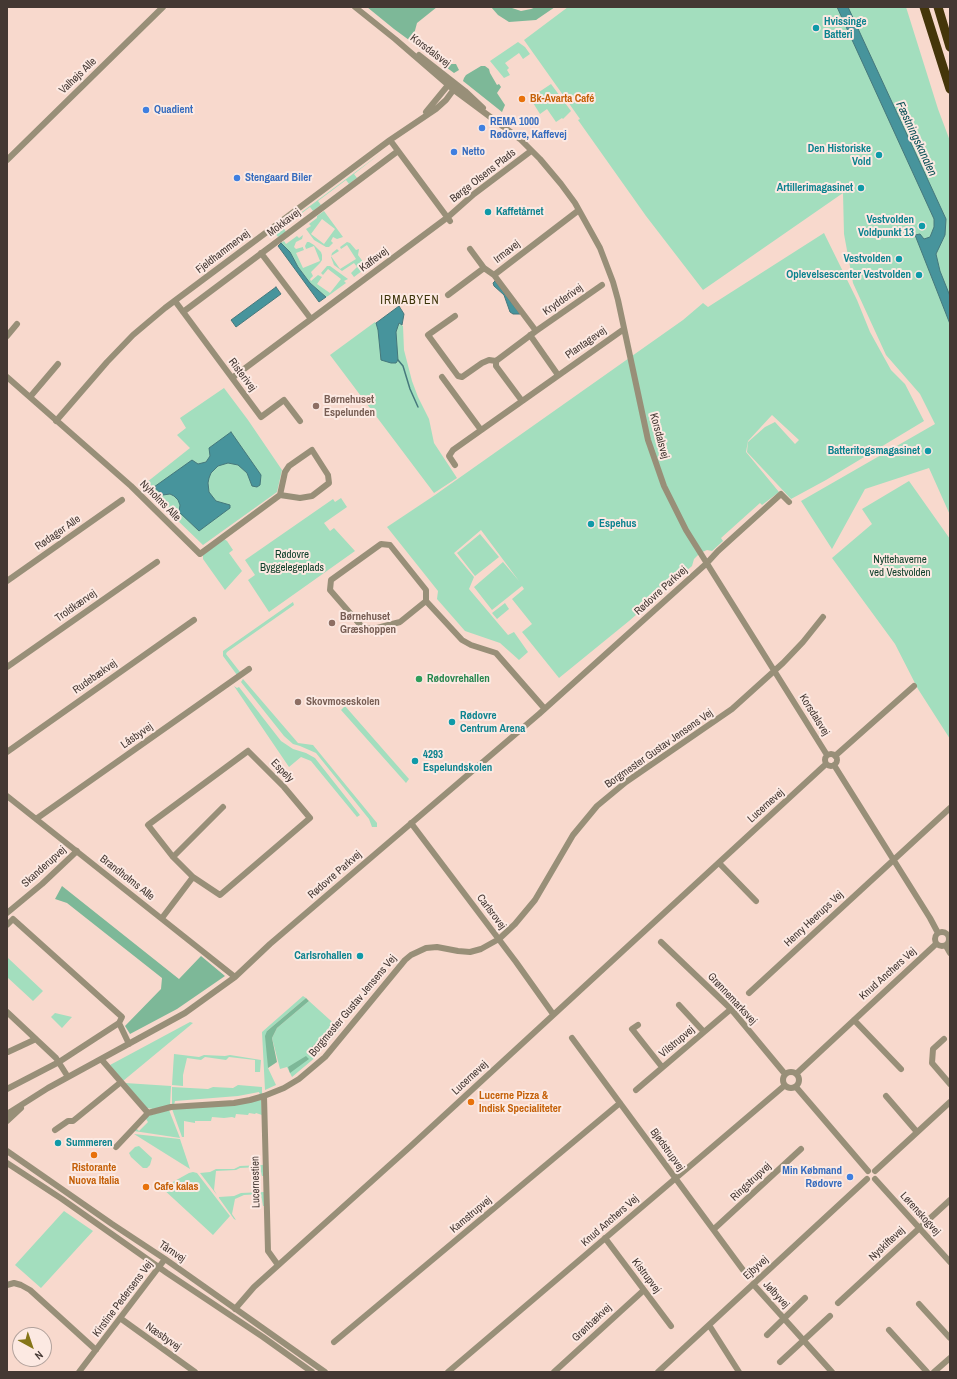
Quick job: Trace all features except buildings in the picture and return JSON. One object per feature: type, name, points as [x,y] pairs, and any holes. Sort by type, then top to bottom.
[{"type":"highway","points":[[924,7],[950,89]]},
{"type":"highway","points":[[938,7],[950,47]]},
{"type":"street","name":"Valhøjs Alle","points":[[7,160],[163,7]]},
{"type":"street","name":"Korsdalsvej","points":[[356,7],[453,85],[469,94],[495,120],[520,139],[540,159],[561,184],[579,210],[600,248],[610,273],[618,300],[648,440],[655,464],[672,505],[686,530],[827,755]]},
{"type":"street","name":"Fjeldhammervej","points":[[56,421],[107,362],[133,335],[175,301],[420,119],[440,96],[453,85]]},
{"type":"street","points":[[390,140],[449,219]]},
{"type":"street","name":"Mokkavej","points":[[183,312],[398,150]]},
{"type":"street","name":"Børge Olsens Plads","points":[[449,219],[474,194],[532,151]]},
{"type":"street","name":"Irmavej","points":[[448,295],[484,268],[494,275],[579,210]]},
{"type":"street","name":"Kaffevej","points":[[232,378],[449,219]]},
{"type":"street","points":[[470,249],[484,268]]},
{"type":"street","points":[[261,253],[311,319]]},
{"type":"street","points":[[494,275],[536,331]]},
{"type":"street","name":"Krydderivej","points":[[455,316],[428,335],[458,376],[462,378],[482,363],[489,360],[496,361],[530,335],[602,285]]},
{"type":"street","name":"Risterivej","points":[[175,301],[261,417],[284,400],[300,421]]},
{"type":"street","points":[[7,336],[18,324]]},
{"type":"street","name":"Plantagevej","points":[[456,465],[449,456],[453,450],[624,329]]},
{"type":"street","points":[[530,335],[558,375]]},
{"type":"street","points":[[496,361],[496,366],[522,401]]},
{"type":"street","points":[[30,397],[58,364]]},
{"type":"street","points":[[442,377],[481,430]]},
{"type":"street","name":"Nyholms Alle","points":[[8,381],[30,397],[132,486],[200,554],[280,495]]},
{"type":"street","points":[[312,450],[328,475],[329,483],[312,496],[300,498],[280,495],[284,472],[289,466],[312,450]]},
{"type":"street","name":"Rødovre Parkvej","points":[[7,1114],[68,1076],[185,1013],[235,977],[270,944],[544,708],[782,494],[789,502]]},
{"type":"street","name":"Rødager Alle","points":[[7,581],[122,500]]},
{"type":"street","points":[[426,600],[400,622],[377,628],[363,628],[330,590],[331,580],[380,544],[390,545],[426,590],[426,600],[462,640],[471,645],[496,653],[544,708]]},
{"type":"street","name":"Troldkærvej","points":[[7,667],[157,562]]},
{"type":"street","name":"Borgmester Gustav Jensens Vej","points":[[148,1113],[171,1107],[234,1103],[264,1096],[284,1088],[299,1079],[325,1057],[405,960],[411,955],[426,948],[437,947],[458,951],[477,950],[490,946],[515,924],[535,900],[573,834],[597,806],[632,778],[719,719],[775,671],[803,642],[823,617]]},
{"type":"street","name":"Rudebækvej","points":[[7,752],[194,620]]},
{"type":"street","name":"Låsbyvej","points":[[36,819],[249,669]]},
{"type":"street","points":[[835,756],[914,686]]},
{"type":"street","name":"Espely","points":[[248,751],[284,787],[310,818],[220,895],[194,877],[173,857],[148,825],[248,751]]},
{"type":"street","points":[[834,765],[828,766],[824,758],[831,754],[835,756]]},
{"type":"street","points":[[834,765],[837,760],[835,756]]},
{"type":"street","name":"Lucernevej","points":[[235,1309],[254,1286],[412,1145],[826,764]]},
{"type":"street","points":[[834,765],[938,933]]},
{"type":"street","name":"Brandholms Alle","points":[[7,796],[235,977]]},
{"type":"street","points":[[173,857],[223,806]]},
{"type":"street","name":"Henry Heerups Vej","points":[[749,993],[950,808]]},
{"type":"street","name":"Carlsrovej","points":[[411,823],[499,939],[553,1014]]},
{"type":"street","name":"Skanderupvej","points":[[7,914],[77,851]]},
{"type":"street","points":[[719,863],[756,902]]},
{"type":"street","points":[[162,918],[194,877]]},
{"type":"street","points":[[7,925],[13,919],[122,1017],[119,1023],[59,1062],[7,1089]]},
{"type":"street","points":[[938,933],[943,932],[949,934],[950,940],[946,946]]},
{"type":"street","points":[[938,933],[935,938],[936,944],[946,946]]},
{"type":"street","name":"Grønnemarksvej","points":[[660,942],[731,1009],[785,1074]]},
{"type":"street","name":"Knud Anchers Vej","points":[[796,1074],[936,944]]},
{"type":"street","points":[[946,946],[950,953]]},
{"type":"street","name":"Vilstrupvej","points":[[679,1005],[704,1032]]},
{"type":"street","name":"Vilstrupvej","points":[[636,1090],[731,1009]]},
{"type":"street","points":[[7,1012],[56,1058],[68,1076]]},
{"type":"street","points":[[854,1020],[901,1069]]},
{"type":"street","points":[[119,1023],[129,1044]]},
{"type":"street","name":"Vilstrupvej","points":[[638,1025],[632,1029],[662,1067]]},
{"type":"street","name":"Bjødstrupvej","points":[[572,1038],[746,1274]]},
{"type":"street","points":[[7,1052],[36,1039]]},
{"type":"street","points":[[944,1039],[933,1049],[932,1063],[950,1084]]},
{"type":"street","points":[[101,1059],[148,1113],[116,1147]]},
{"type":"street","points":[[790,1072],[796,1074],[799,1079],[796,1087],[790,1089],[784,1086],[782,1080],[785,1074],[790,1072]]},
{"type":"street","points":[[55,1130],[68,1121],[73,1121],[121,1082]]},
{"type":"street","name":"Knud Anchers Vej","points":[[448,1372],[784,1086]]},
{"type":"street","points":[[796,1087],[868,1171]]},
{"type":"street","name":"Lucernestien","points":[[264,1096],[268,1251],[278,1264]]},
{"type":"street","points":[[886,1096],[917,1132]]},
{"type":"street","points":[[875,1172],[950,1102]]},
{"type":"street","name":"Rødovre Parkvej","points":[[7,1121],[26,1103]]},
{"type":"street","name":"Kamstrupvej","points":[[334,1342],[620,1103]]},
{"type":"street","name":"Ringstrupvej","points":[[714,1229],[801,1149]]},
{"type":"street","name":"Tårnvej","points":[[7,1151],[325,1372]]},
{"type":"street","name":"Tårnvej","points":[[7,1163],[62,1199],[159,1268],[312,1372]]},
{"type":"street","points":[[868,1171],[873,1170],[875,1172]]},
{"type":"street","points":[[868,1171],[866,1174],[867,1179],[870,1180],[875,1179],[877,1176],[875,1172]]},
{"type":"street","name":"Ejbyvej","points":[[658,1372],[867,1179]]},
{"type":"street","name":"Lørenskogvej","points":[[875,1179],[950,1262]]},
{"type":"street","name":"Nyskiftevej","points":[[838,1303],[950,1200]]},
{"type":"street","name":"Kistrupvej","points":[[605,1238],[671,1326]]},
{"type":"street","name":"Kirstine Pedersens Vej","points":[[79,1372],[165,1260]]},
{"type":"street","name":"Kirstine Pedersens Vej","points":[[7,1285],[14,1283],[30,1290],[96,1350]]},
{"type":"street","name":"Jølbyvej","points":[[753,1284],[832,1372]]},
{"type":"street","name":"Grønbækvej","points":[[554,1372],[644,1290]]},
{"type":"street","name":"Jølbyvej","points":[[767,1335],[805,1298]]},
{"type":"street","points":[[919,1304],[950,1338]]},
{"type":"street","points":[[780,1362],[830,1316]]},
{"type":"street","name":"Næsbyvej","points":[[120,1318],[195,1372]]},
{"type":"street","points":[[709,1325],[739,1372]]},
{"type":"street","points":[[889,1330],[927,1372]]},
{"type":"street","points":[[934,1372],[950,1358]]},
{"type":"green space","points":[[367,7],[437,7],[417,23],[413,38],[445,64],[456,64],[459,70],[454,73],[394,29]]},
{"type":"green space","points":[[491,7],[509,7],[521,11],[536,7],[555,7],[536,20],[509,22],[498,15]]},
{"type":"green space","points":[[568,7],[906,7],[938,109],[950,141],[950,515],[929,468],[865,489],[832,549],[801,501],[935,424],[920,394],[886,355],[853,283],[844,234],[843,193],[703,290],[646,216],[524,40]]},
{"type":"green space","points":[[518,42],[525,47],[530,54],[523,59],[519,53],[505,63],[509,68],[507,70],[510,75],[504,78],[490,61]]},
{"type":"green space","points":[[481,66],[485,66],[489,69],[497,85],[499,84],[501,87],[497,93],[505,105],[502,112],[463,81],[466,75]]},
{"type":"green space","points":[[551,84],[571,111],[563,119],[562,118],[556,122],[547,109],[540,114],[530,98]]},
{"type":"green space","points":[[381,153],[354,174],[357,178],[349,184],[346,180],[318,201],[321,205],[313,211],[310,207],[283,227],[286,232],[278,237],[275,233],[271,236],[271,235]]},
{"type":"green space","points":[[324,211],[343,237],[337,239],[333,237],[331,241],[333,243],[329,247],[326,247],[314,240],[306,229],[311,226],[309,224],[317,218],[317,216]],"holes":[[[322,219],[335,229],[324,244],[311,234]]]},
{"type":"green space","points":[[824,233],[857,300],[870,332],[891,370],[905,384],[924,421],[826,480],[791,499],[747,452],[748,442],[765,427],[775,422],[795,444],[799,440],[772,415],[748,441],[746,452],[779,492],[762,505],[760,503],[721,538],[723,541],[712,551],[707,550],[700,553],[694,559],[692,566],[629,621],[559,678],[522,632],[532,624],[512,599],[524,589],[522,586],[492,610],[474,587],[503,562],[519,581],[481,530],[454,553],[474,577],[469,589],[508,635],[514,632],[528,652],[519,660],[500,643],[465,631],[437,599],[438,591],[387,527],[435,495],[683,320],[703,303],[708,307]]},
{"type":"green space","points":[[303,235],[302,239],[296,242],[294,247],[296,249],[303,247],[304,250],[296,253],[303,268],[320,261],[314,246],[306,249],[305,246],[307,242],[314,245],[322,255],[322,260],[311,272],[313,276],[310,279],[311,281],[318,275],[322,277],[317,284],[330,293],[341,279],[328,269],[323,275],[321,273],[327,266],[330,266],[348,279],[344,281],[346,283],[326,297],[310,283],[298,267],[290,252],[281,243],[284,241],[286,244],[297,236],[299,238]]},
{"type":"green space","points":[[347,242],[350,243],[356,250],[359,249],[358,255],[367,267],[354,277],[351,273],[357,267],[354,263],[342,271],[334,265],[331,256],[340,269],[356,259],[347,245],[341,249],[340,247]]},
{"type":"green space","points":[[337,249],[339,251],[331,256]]},
{"type":"green space","points":[[375,322],[399,323],[403,326],[404,350],[412,381],[429,419],[434,443],[457,478],[434,493],[330,355]]},
{"type":"green space","points":[[224,388],[282,470],[277,492],[203,545],[142,486],[190,448],[177,435],[186,428],[180,418]]},
{"type":"green space","name":"Nyttehaverne ved Vestvolden","points":[[909,481],[950,539],[950,739],[918,689],[895,644],[832,558],[872,524],[862,509]]},
{"type":"green space","name":"Rødovre Byggelegeplads","points":[[341,498],[347,507],[324,523],[330,531],[334,528],[355,551],[269,612],[248,580],[255,575],[245,560],[333,499],[335,502]]},
{"type":"green space","points":[[480,534],[499,557],[475,576],[457,553]]},
{"type":"green space","points":[[224,539],[233,550],[229,553],[242,571],[225,590],[203,559],[203,555]]},
{"type":"green space","points":[[293,602],[294,605],[227,652],[226,654],[240,672],[237,675],[223,656],[223,651]]},
{"type":"green space","points":[[505,603],[509,609],[497,619],[492,613]]},
{"type":"green space","points":[[243,679],[298,743],[313,745],[377,823],[377,827],[372,827],[369,819],[316,753],[293,744],[284,736],[241,682]]},
{"type":"green space","points":[[234,686],[237,688],[239,687],[281,741],[293,749],[306,753],[315,758],[360,815],[357,817],[311,761],[301,757],[289,767]]},
{"type":"green space","points":[[345,706],[409,779],[406,783],[341,710]]},
{"type":"green space","points":[[62,886],[179,979],[201,956],[225,976],[177,1009],[130,1034],[125,1026],[161,989],[162,978],[67,903],[55,899]]},
{"type":"green space","points":[[8,958],[43,991],[33,1001],[7,977]]},
{"type":"green space","points":[[303,996],[306,998],[267,1031],[268,1068],[276,1085],[265,1090],[262,1032]]},
{"type":"green space","points":[[306,998],[309,1001],[277,1028],[272,1038],[277,1062],[268,1068],[265,1036],[267,1031]]},
{"type":"green space","points":[[309,1001],[340,1029],[317,1056],[292,1077],[287,1067],[280,1069],[272,1038],[277,1028]]},
{"type":"green space","points":[[55,1013],[72,1017],[62,1028],[51,1017]]},
{"type":"green space","points":[[190,1022],[193,1023],[123,1081],[110,1065]]},
{"type":"green space","points":[[335,1023],[339,1026],[316,1052],[311,1048]]},
{"type":"green space","points":[[174,1054],[199,1057],[204,1055],[230,1055],[261,1060],[260,1072],[255,1072],[255,1060],[229,1057],[226,1060],[205,1057],[201,1060],[187,1058],[183,1075],[183,1086],[172,1085]]},
{"type":"green space","points":[[306,1056],[309,1059],[290,1073],[288,1067]]},
{"type":"green space","points":[[125,1083],[171,1086],[170,1105],[153,1109],[147,1108]]},
{"type":"green space","points":[[238,1085],[262,1087],[262,1094],[260,1095],[259,1092],[238,1096],[175,1101],[174,1105],[172,1105],[172,1087],[208,1089],[213,1087],[233,1088]]},
{"type":"green space","points":[[261,1100],[262,1115],[256,1113],[249,1113],[248,1115],[236,1114],[235,1118],[212,1117],[211,1121],[195,1121],[195,1123],[184,1121],[184,1137],[182,1137],[172,1109]]},
{"type":"green space","points":[[169,1110],[180,1138],[134,1131],[136,1128],[139,1131],[148,1122],[146,1117]]},
{"type":"green space","points":[[134,1134],[180,1139],[190,1169]]},
{"type":"green space","points":[[139,1146],[152,1158],[150,1165],[147,1168],[143,1168],[131,1157],[129,1153],[135,1147]]},
{"type":"green space","points":[[263,1165],[264,1176],[262,1176],[260,1167],[216,1171],[214,1190],[217,1195],[200,1173],[210,1172],[216,1169],[234,1169],[240,1166]]},
{"type":"green space","points":[[193,1172],[197,1173],[230,1216],[213,1235],[162,1188]]},
{"type":"green space","points":[[264,1192],[264,1206],[261,1194],[244,1195],[235,1199],[232,1214],[236,1220],[219,1198],[234,1196],[241,1193]]},
{"type":"green space","points":[[64,1211],[93,1231],[41,1288],[15,1265]]},
{"type":"water","points":[[837,7],[848,7],[946,219],[945,235],[936,254],[940,271],[950,296],[950,324],[915,235],[920,234],[924,239],[930,237],[934,227],[934,219]]},
{"type":"water","points":[[281,243],[290,252],[298,267],[310,283],[326,297],[319,302],[278,246]]},
{"type":"water","points":[[495,281],[520,314],[513,314],[510,312],[504,295],[494,286],[493,283]]},
{"type":"water","points":[[276,287],[281,294],[236,327],[231,320]]},
{"type":"water","points":[[399,306],[404,314],[402,325],[399,323],[396,332],[398,360],[396,363],[391,363],[381,360],[376,323]]},
{"type":"water","points":[[231,432],[261,475],[260,485],[257,487],[252,486],[247,473],[238,465],[228,463],[218,466],[211,473],[209,478],[209,492],[216,501],[230,505],[230,508],[199,531],[179,512],[180,505],[174,496],[170,494],[163,495],[154,487],[192,460],[198,464],[206,462],[210,456],[209,448]]},
{"type":"waterway","points":[[398,360],[403,366],[410,389],[418,407]]},
{"type":"place","name":"Hvissinge Batteri","points":[[816,28]]},
{"type":"place","name":"Bk-Avarta Café","points":[[522,99]]},
{"type":"place","name":"Quadient","points":[[146,110]]},
{"type":"place","name":"REMA 1000 Rødovre, Kaffevej","points":[[482,128]]},
{"type":"place","name":"Netto","points":[[454,152]]},
{"type":"place","name":"Den Historiske Vold","points":[[879,155]]},
{"type":"place","name":"Stengaard Biler","points":[[237,178]]},
{"type":"place","name":"Artillerimagasinet","points":[[861,188]]},
{"type":"place","name":"Kaffetårnet","points":[[488,212]]},
{"type":"place","name":"Vestvolden Voldpunkt 13","points":[[922,226]]},
{"type":"place","name":"Vestvolden","points":[[899,259]]},
{"type":"place","name":"Oplevelsescenter Vestvolden","points":[[919,275]]},
{"type":"place","name":"Børnehuset Espelunden","points":[[316,406]]},
{"type":"place","name":"Batteritogsmagasinet","points":[[928,451]]},
{"type":"place","name":"Espehus","points":[[591,524]]},
{"type":"place","name":"Børnehuset Græshoppen","points":[[332,623]]},
{"type":"place","name":"Rødovrehallen","points":[[419,679]]},
{"type":"place","name":"Skovmoseskolen","points":[[298,702]]},
{"type":"place","name":"Rødovre Centrum Arena","points":[[452,722]]},
{"type":"place","name":"4293 Espelundskolen","points":[[415,761]]},
{"type":"place","name":"Carlsrohallen","points":[[360,956]]},
{"type":"place","name":"Lucerne Pizza & Indisk Specialiteter","points":[[471,1102]]},
{"type":"place","name":"Summeren","points":[[58,1143]]},
{"type":"place","name":"Ristorante Nuova Italia","points":[[94,1155]]},
{"type":"place","name":"Min Købmand Rødovre","points":[[850,1177]]},
{"type":"place","name":"Cafe kalas","points":[[146,1187]]},
{"type":"district","name":"IRMABYEN","points":[[410,301]]},
{"type":"water label","name":"Fæstningskanalen","points":[[916,139]]}]
